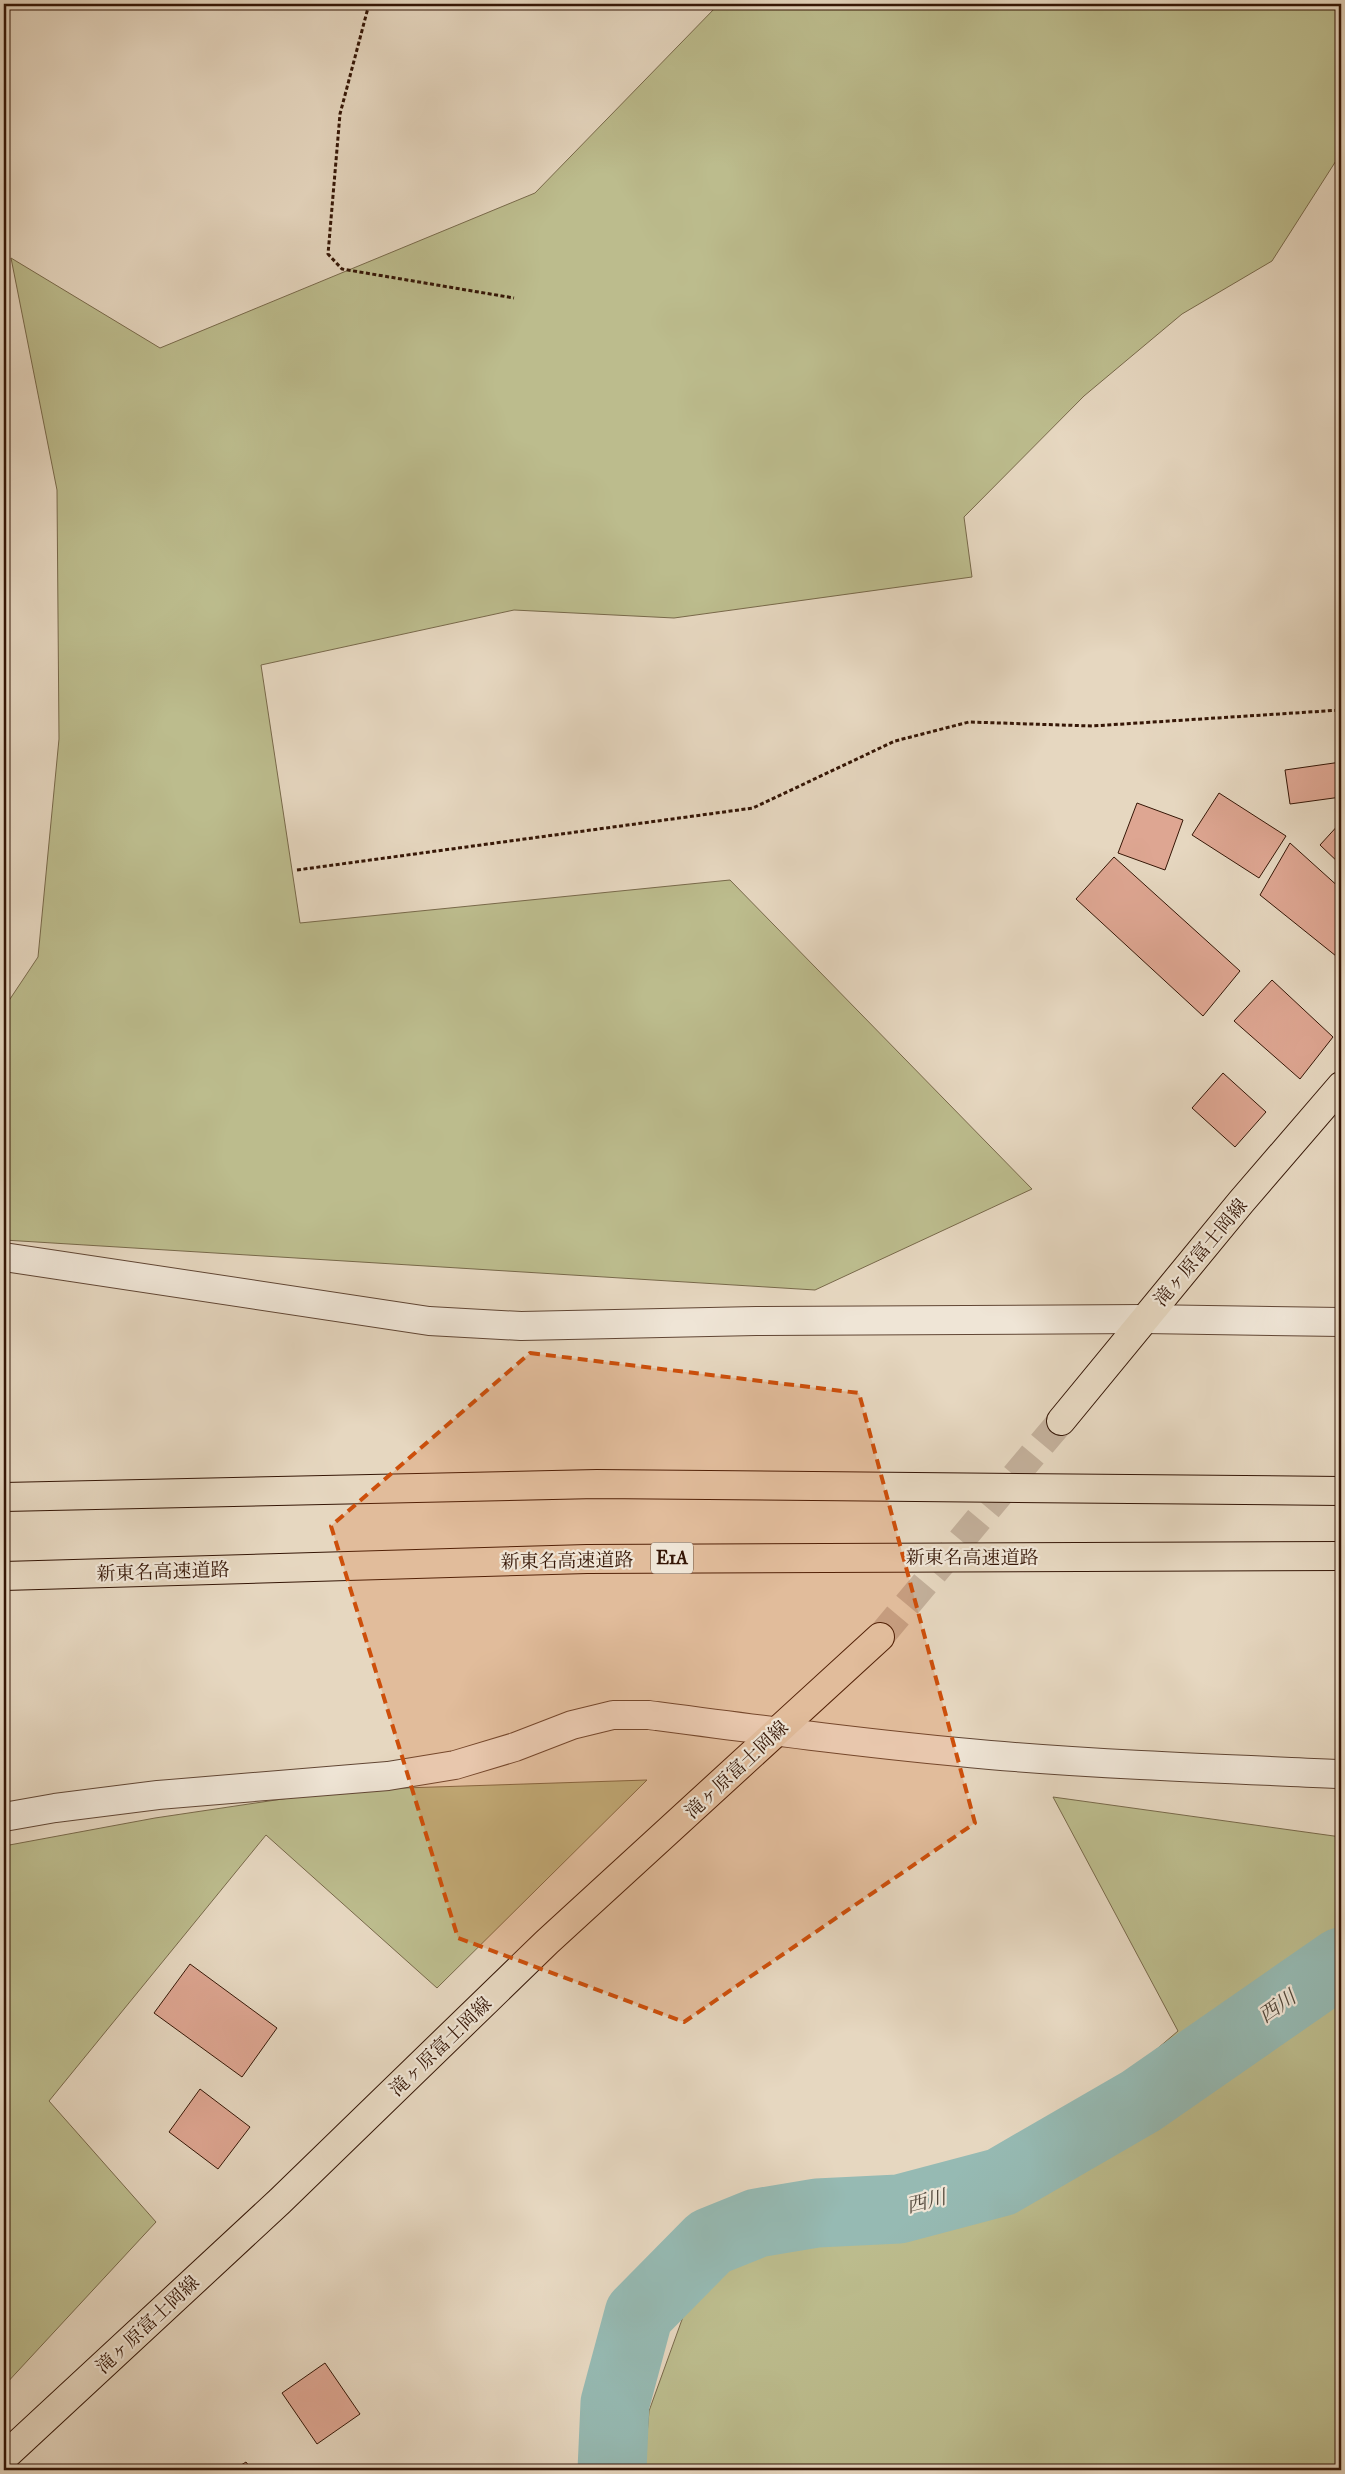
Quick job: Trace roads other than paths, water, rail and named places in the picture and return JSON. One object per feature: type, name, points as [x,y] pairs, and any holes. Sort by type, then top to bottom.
[{"type":"main road","name":"滝ヶ原富士岡線","points":[[1061,1421],[1144,1319],[1341,1086]]},
{"type":"main road","points":[[4,1496],[597,1484],[1341,1491]]},
{"type":"main road","name":"新東名高速道路","points":[[4,1576],[587,1559],[1341,1556]]},
{"type":"main road","name":"滝ヶ原富士岡線","points":[[4,2457],[287,2194],[547,1942],[880,1637]]},
{"type":"street","points":[[4,1257],[420,1320],[521,1326],[756,1321],[1144,1319],[1341,1322]]},
{"type":"street","points":[[4,1817],[158,1795],[388,1776],[455,1765],[515,1747],[572,1725],[613,1714],[649,1715],[776,1732],[991,1755],[1131,1766],[1341,1774]]},
{"type":"waterway","name":"西川","points":[[612,2470],[615,2403],[639,2314],[710,2242],[757,2223],[817,2213],[899,2209],[1001,2182],[1141,2101],[1341,1962]]},
{"type":"tunnel","points":[[880,1637],[1061,1421]]}]
